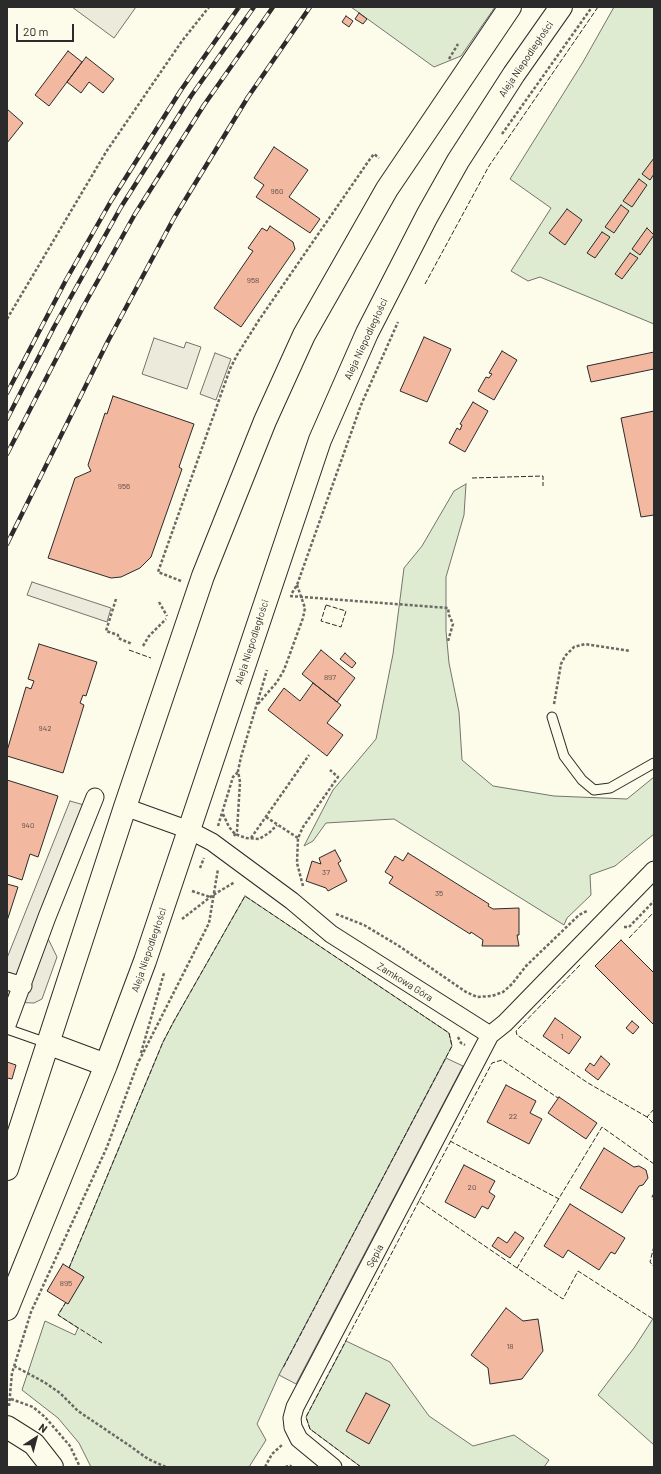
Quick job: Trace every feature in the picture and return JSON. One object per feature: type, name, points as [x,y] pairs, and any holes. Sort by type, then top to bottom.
[{"type":"main road","points":[[7,1169],[125,807],[203,576],[249,458],[304,335],[387,189],[510,7]]},
{"type":"main road","name":"Aleja Niepodległości","points":[[7,1309],[106,1065],[148,955],[320,440],[367,333],[423,223],[458,161],[514,74],[561,7]]},
{"type":"main road","points":[[47,1043],[106,1065]]},
{"type":"main road","points":[[8,1416],[34,1444],[52,1467]]},
{"type":"street","points":[[7,1025],[15,983],[47,917],[95,797]]},
{"type":"street","name":"Zamkowa Góra","points":[[125,807],[189,830],[212,842],[292,900],[332,934],[490,1035]]},
{"type":"street","points":[[490,1035],[615,920],[654,870]]},
{"type":"street","name":"Sępia","points":[[299,1439],[293,1426],[292,1418],[303,1389],[490,1035]]},
{"type":"street","points":[[299,1439],[333,1467]]},
{"type":"lane","points":[[552,717],[564,756],[582,780],[594,790],[610,788],[654,763]]},
{"type":"lane","points":[[7,1029],[47,1043]]},
{"type":"path","points":[[7,319],[106,152],[182,41],[210,7]]},
{"type":"path","points":[[500,137],[592,7]]},
{"type":"path","points":[[183,582],[158,572],[230,369],[259,320],[370,159],[374,154],[379,158]]},
{"type":"path","points":[[139,1061],[209,923],[213,906],[214,880],[235,834],[240,782],[238,771],[241,757],[258,704],[277,682],[284,670],[303,618],[306,608],[297,585],[361,405],[399,319]]},
{"type":"path","points":[[290,596],[448,608],[448,615],[453,624],[448,641]]},
{"type":"path","points":[[116,599],[106,631],[118,635],[118,638],[132,644]]},
{"type":"path","points":[[159,602],[171,621]]},
{"type":"path","points":[[143,646],[149,636],[168,616]]},
{"type":"path","points":[[552,717],[561,664],[565,656],[574,647],[585,644],[630,651]]},
{"type":"path","points":[[252,838],[309,755]]},
{"type":"path","points":[[306,892],[302,886],[297,863],[298,838],[303,827],[338,777],[330,770]]},
{"type":"path","points":[[198,872],[223,814],[233,777],[238,771]]},
{"type":"path","points":[[223,814],[229,828],[235,834],[246,838],[259,839],[270,833],[277,825]]},
{"type":"path","points":[[266,817],[298,838]]},
{"type":"path","points":[[194,885],[192,892],[210,897]]},
{"type":"path","points":[[331,916],[337,914],[364,925],[399,946],[466,992],[477,997],[492,996],[503,992],[512,984],[526,966],[579,915],[586,911],[615,920],[629,927],[654,901]]},
{"type":"path","points":[[180,920],[183,913]]},
{"type":"path","points":[[8,1416],[14,1366],[37,1297],[107,1146],[139,1061],[165,972]]},
{"type":"path","points":[[14,1366],[44,1382],[60,1394],[78,1411],[148,1459],[164,1466]]},
{"type":"path","points":[[11,1398],[33,1408],[45,1417],[70,1446],[80,1467]]},
{"type":"path","points":[[265,1467],[272,1454],[287,1441],[299,1439]]},
{"type":"green space","points":[[351,7],[495,7],[461,56],[434,67]]},
{"type":"green space","points":[[614,7],[654,7],[654,324],[540,277],[528,281],[511,271],[551,208],[510,179],[583,62]]},
{"type":"green space","points":[[466,484],[464,515],[446,577],[446,631],[449,663],[459,712],[462,760],[493,786],[554,796],[627,799],[654,777],[654,834],[615,866],[590,875],[591,895],[567,918],[564,925],[394,819],[326,823],[313,841],[304,846],[333,790],[376,739],[393,654],[404,568],[422,546],[454,491]]},
{"type":"green space","points":[[245,896],[449,1033],[452,1046],[279,1375],[257,1424],[266,1440],[249,1467],[91,1467],[79,1443],[58,1418],[22,1390],[45,1321],[75,1335],[78,1328],[58,1315],[66,1302],[68,1303],[84,1277],[69,1268],[163,1042]]},
{"type":"green space","points":[[654,1317],[654,1445],[598,1395],[634,1348]]},
{"type":"green space","points":[[346,1341],[390,1362],[429,1416],[473,1446],[514,1435],[549,1460],[544,1467],[361,1467],[310,1429],[306,1417]]},
{"type":"shaded area","points":[[72,7],[136,7],[114,38]]},
{"type":"shaded area","points":[[154,338],[184,348],[186,342],[201,347],[187,389],[142,374]]},
{"type":"shaded area","points":[[215,353],[231,359],[216,400],[200,394]]},
{"type":"shaded area","points":[[32,582],[111,608],[107,622],[27,595]]},
{"type":"shaded area","points":[[70,801],[84,805],[39,920],[57,957],[42,999],[34,1003],[7,1002],[7,958]]},
{"type":"shaded area","points":[[446,1058],[463,1066],[296,1384],[279,1375]]},
{"type":"building","points":[[359,13],[367,19],[363,24],[355,19]]},
{"type":"building","points":[[346,16],[353,21],[349,27],[342,22]]},
{"type":"building","points":[[68,51],[82,62],[49,106],[35,95]]},
{"type":"building","points":[[86,57],[114,79],[103,93],[89,82],[81,93],[67,82]]},
{"type":"building","points":[[7,109],[23,123],[7,143]]},
{"type":"building","points":[[274,147],[308,170],[289,197],[320,219],[310,233],[256,197],[264,185],[254,178]]},
{"type":"building","points":[[654,158],[654,174],[650,180],[642,174]]},
{"type":"building","points":[[639,179],[647,185],[632,207],[623,201]]},
{"type":"building","points":[[621,205],[629,211],[614,233],[605,227]]},
{"type":"building","points":[[567,209],[582,220],[565,245],[549,233]]},
{"type":"building","points":[[270,226],[293,242],[295,249],[241,327],[214,308],[253,251],[248,248],[262,228],[267,231]]},
{"type":"building","points":[[647,228],[654,235],[640,255],[632,249]]},
{"type":"building","points":[[602,232],[610,237],[595,258],[587,253]]},
{"type":"building","points":[[630,253],[638,258],[622,279],[615,274]]},
{"type":"building","points":[[424,337],[451,349],[427,402],[400,391]]},
{"type":"building","points":[[502,351],[517,360],[494,400],[478,391],[486,377],[489,378],[492,374],[489,373]]},
{"type":"building","points":[[654,352],[654,369],[591,382],[587,366]]},
{"type":"building","points":[[113,396],[194,424],[179,467],[182,469],[151,557],[140,568],[121,577],[111,578],[48,558],[75,478],[91,471],[88,465],[105,413],[107,414]]},
{"type":"building","points":[[473,402],[488,411],[465,452],[449,443],[457,428],[460,430],[462,425],[460,424]]},
{"type":"building","points":[[654,411],[654,515],[641,517],[621,418]]},
{"type":"building","points":[[39,644],[97,662],[86,696],[83,695],[80,703],[84,705],[63,773],[7,756],[7,751],[26,687],[31,689],[34,681],[28,679]]},
{"type":"building","points":[[321,650],[355,678],[337,702],[302,674]]},
{"type":"building","points":[[345,653],[356,663],[352,668],[340,659]]},
{"type":"building","points":[[313,683],[341,705],[327,723],[343,735],[327,756],[268,710],[284,688],[300,701]]},
{"type":"building","points":[[7,780],[58,796],[38,857],[30,854],[22,880],[7,875]]},
{"type":"building","points":[[335,850],[341,861],[338,863],[347,881],[328,891],[326,888],[306,881],[312,861],[321,864],[319,858]]},
{"type":"building","points":[[408,853],[489,904],[488,906],[493,909],[519,908],[519,935],[517,935],[519,946],[482,946],[483,940],[471,932],[470,934],[389,883],[393,877],[385,872],[395,856],[403,861]]},
{"type":"building","points":[[7,884],[18,887],[7,921]]},
{"type":"building","points":[[621,940],[654,973],[654,1025],[595,966]]},
{"type":"building","points":[[555,1018],[581,1037],[569,1054],[543,1036]]},
{"type":"building","points":[[632,1021],[639,1027],[633,1034],[626,1028]]},
{"type":"building","points":[[601,1056],[610,1064],[598,1080],[585,1070],[590,1063],[594,1066]]},
{"type":"building","points":[[7,1062],[16,1065],[12,1079],[7,1078]]},
{"type":"building","points":[[506,1085],[536,1101],[530,1113],[542,1119],[529,1144],[487,1122]]},
{"type":"building","points":[[559,1097],[597,1123],[586,1139],[548,1113]]},
{"type":"building","points":[[604,1148],[634,1167],[639,1166],[646,1170],[648,1178],[643,1185],[639,1186],[622,1213],[580,1188]]},
{"type":"building","points":[[464,1165],[495,1181],[489,1192],[495,1196],[488,1209],[482,1206],[475,1218],[445,1202]]},
{"type":"building","points":[[570,1204],[625,1238],[615,1254],[611,1252],[599,1270],[568,1250],[563,1258],[544,1246]]},
{"type":"building","points":[[515,1232],[524,1238],[510,1258],[492,1246],[498,1237],[507,1243]]},
{"type":"building","points":[[63,1264],[84,1277],[68,1304],[47,1291]]},
{"type":"building","points":[[506,1308],[523,1321],[538,1319],[543,1351],[522,1379],[490,1384],[488,1368],[471,1355]]},
{"type":"building","points":[[366,1393],[390,1405],[369,1444],[346,1431]]},
{"type":"railway","points":[[7,393],[66,280],[111,201],[181,90],[239,7]]},
{"type":"railway","points":[[7,419],[54,327],[121,207],[191,96],[254,7]]},
{"type":"railway","points":[[7,454],[83,307],[135,214],[204,105],[273,7]]},
{"type":"railway","points":[[7,544],[108,341],[174,218],[248,97],[310,7]]},
{"type":"fence","points":[[425,284],[489,166],[598,7]]},
{"type":"fence","points":[[472,478],[543,476],[543,486]]},
{"type":"fence","points":[[326,605],[346,611],[341,627],[321,621],[326,605]]},
{"type":"fence","points":[[129,650],[151,658]]},
{"type":"fence","points":[[69,1268],[163,1042],[245,896],[449,1033],[452,1046],[283,1368]]},
{"type":"fence","points":[[629,938],[654,912]]},
{"type":"fence","points":[[580,965],[516,1031],[517,1035],[588,1083],[647,1117]]},
{"type":"fence","points":[[517,1268],[419,1201],[492,1063],[502,1060],[558,1098]]},
{"type":"fence","points":[[654,1109],[647,1117],[654,1124]]},
{"type":"fence","points":[[654,1164],[602,1127],[517,1268],[563,1299],[578,1271],[653,1319],[654,1317]]},
{"type":"fence","points":[[450,1141],[559,1199]]},
{"type":"fence","points":[[654,1193],[652,1197],[654,1201]]},
{"type":"fence","points":[[361,1467],[310,1429],[306,1417],[419,1201]]},
{"type":"fence","points":[[654,1246],[650,1262],[654,1267]]},
{"type":"fence","points":[[66,1302],[58,1315],[102,1343]]},
{"type":"fence","points":[[283,1467],[290,1465],[293,1467]]}]
